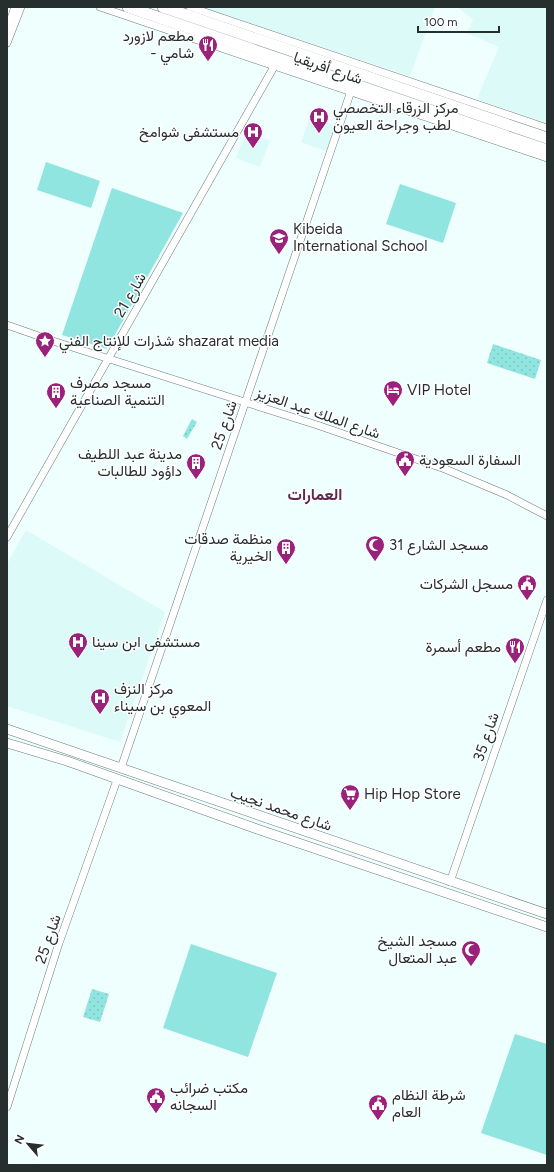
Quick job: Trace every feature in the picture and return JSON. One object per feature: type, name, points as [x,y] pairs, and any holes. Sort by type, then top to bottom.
[{"type":"highway","name":"شارع أفريقيا","points":[[128,7],[196,34],[547,150]]},
{"type":"highway","name":"شارع أفريقيا","points":[[163,7],[547,138]]},
{"type":"main road","name":"شارع محمد نجيب","points":[[7,729],[547,914]]},
{"type":"main road","name":"شارع محمد نجيب","points":[[7,742],[67,760],[117,780],[257,830],[547,927]]},
{"type":"street","points":[[7,30],[15,7]]},
{"type":"street","points":[[7,43],[21,7]]},
{"type":"street","name":"شارع أفريقيا","points":[[100,7],[196,34],[236,53],[547,158]]},
{"type":"street","name":"شارع أفريقيا","points":[[190,7],[547,128]]},
{"type":"street","name":"شارع 21","points":[[7,537],[275,65]]},
{"type":"street","name":"شارع 25","points":[[121,768],[351,91]]},
{"type":"street","name":"شارع الملك عبد العزيز","points":[[7,325],[445,469],[507,495],[547,516]]},
{"type":"street","name":"شارع 35","points":[[450,882],[547,600]]},
{"type":"street","name":"شارع 25","points":[[7,1107],[59,943],[117,780]]},
{"type":"shaded area","points":[[202,7],[435,7],[410,76]]},
{"type":"shaded area","points":[[457,7],[547,7],[547,123],[477,99],[499,47],[467,33],[473,19]]},
{"type":"shaded area","name":"مركز الزرقاء التخصصي لطب وجراحة العيون","points":[[310,117],[337,126],[328,152],[301,142]]},
{"type":"shaded area","name":"مستشفى شوامخ","points":[[246,132],[270,141],[260,167],[236,158]]},
{"type":"shaded area","points":[[46,162],[100,181],[91,208],[37,190]]},
{"type":"shaded area","points":[[400,184],[456,203],[443,243],[386,224]]},
{"type":"shaded area","points":[[112,188],[183,213],[107,349],[62,335]]},
{"type":"shaded area","points":[[493,344],[541,360],[535,379],[487,363]]},
{"type":"shaded area","points":[[192,419],[197,422],[187,439],[183,436]]},
{"type":"shaded area","name":"مستشفى ابن سينا","points":[[26,530],[165,612],[120,742],[7,706],[7,564]]},
{"type":"shaded area","points":[[191,944],[277,973],[248,1057],[163,1028]]},
{"type":"shaded area","points":[[92,989],[109,994],[100,1022],[83,1017]]},
{"type":"shaded area","points":[[515,1034],[547,1044],[547,1155],[481,1133]]},
{"type":"place","name":"مطعم لازورد - شامي","points":[[208,62]]},
{"type":"place","name":"مركز الزرقاء التخصصي لطب وجراحة العيون","points":[[319,134]]},
{"type":"place","name":"مستشفى شوامخ","points":[[253,149]]},
{"type":"place","name":"Kibeida International School","points":[[279,255]]},
{"type":"place","name":"شذرات للإنتاج الفني shazarat media","points":[[45,358]]},
{"type":"place","name":"VIP Hotel","points":[[393,407]]},
{"type":"place","name":"مسجد مصرف التنمية الصناعية","points":[[56,409]]},
{"type":"place","name":"السفارة السعودية","points":[[405,477]]},
{"type":"place","name":"مدينة عبد اللطيف داؤود للطالبات","points":[[196,480]]},
{"type":"place","name":"مسجد الشارع 31","points":[[375,562]]},
{"type":"place","name":"منظمة صدقات الخيرية","points":[[286,565]]},
{"type":"place","name":"مسجل الشركات","points":[[527,601]]},
{"type":"place","name":"مستشفى ابن سينا","points":[[78,659]]},
{"type":"place","name":"مطعم أسمرة","points":[[515,664]]},
{"type":"place","name":"مركز النزف المعوي بن سيناء","points":[[100,715]]},
{"type":"place","name":"Hip Hop Store","points":[[350,811]]},
{"type":"place","name":"مسجد الشيخ عبد المتعال","points":[[471,967]]},
{"type":"place","name":"مكتب ضرائب السجانه","points":[[156,1114]]},
{"type":"place","name":"شرطة النظام العام","points":[[378,1121]]},
{"type":"district","name":"العمارات","points":[[315,494]]}]
